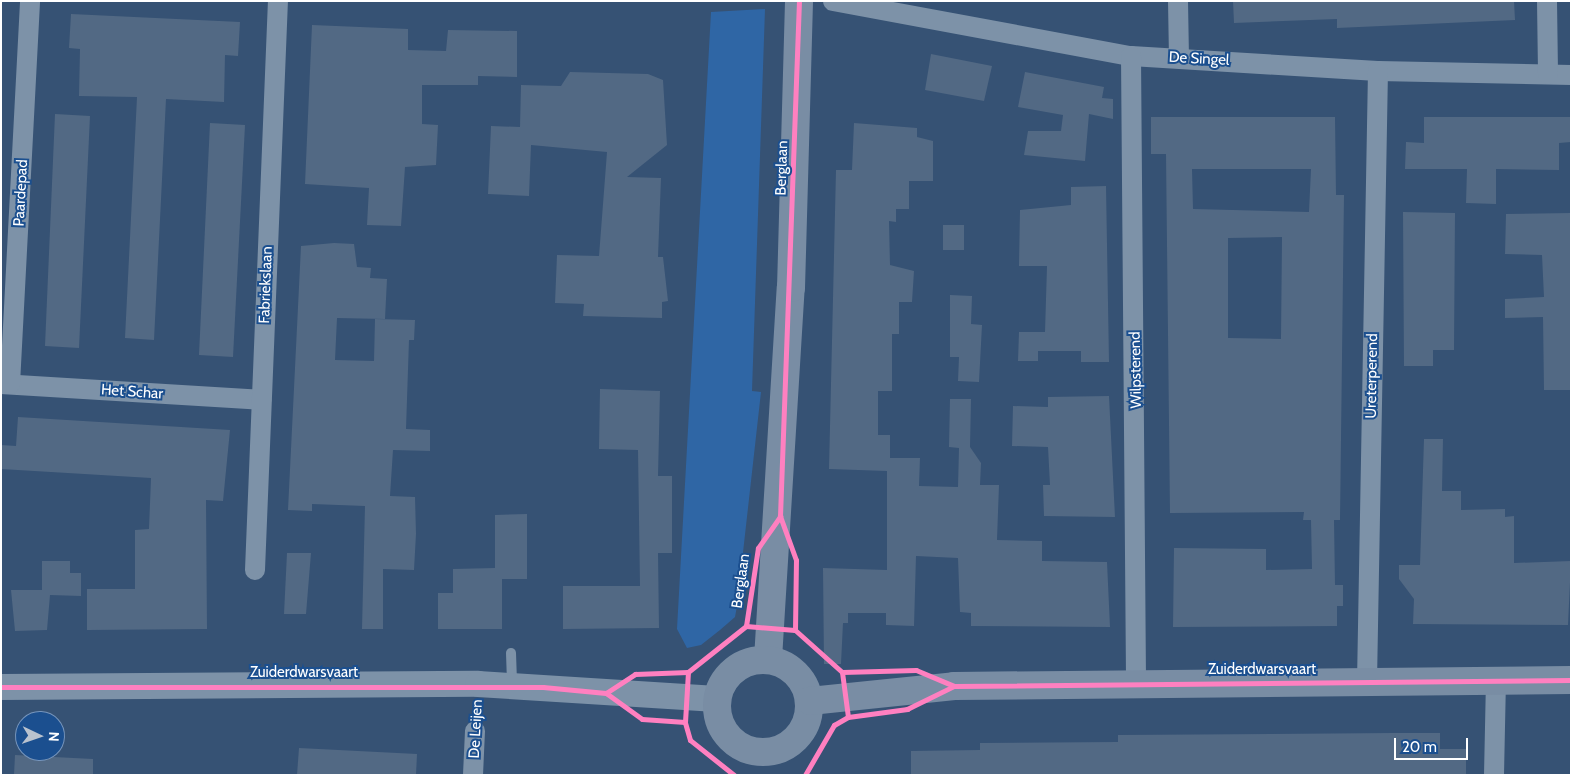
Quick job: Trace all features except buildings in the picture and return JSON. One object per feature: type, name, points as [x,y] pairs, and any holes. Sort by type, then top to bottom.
[{"type":"main road","name":"Berglaan","points":[[768,659],[791,288],[799,1]]},
{"type":"main road","points":[[768,659],[797,673],[810,702],[800,735],[772,764],[736,745],[718,716],[717,699],[735,669],[768,659]]},
{"type":"main road","name":"Zuiderdwarsvaart","points":[[810,702],[954,686],[1571,680]]},
{"type":"street","name":"Paardepad","points":[[6,384],[30,1]]},
{"type":"street","name":"Fabriekslaan","points":[[255,570],[278,1]]},
{"type":"street","name":"De Singel","points":[[833,1],[1131,56],[1378,71],[1571,75]]},
{"type":"street","points":[[1178,1],[1179,58]]},
{"type":"street","points":[[1547,1],[1548,74]]},
{"type":"street","name":"Wilpsterend","points":[[1131,56],[1136,683]]},
{"type":"street","name":"Ureterperend","points":[[1367,682],[1378,71]]},
{"type":"street","name":"Het Schar","points":[[6,384],[262,400]]},
{"type":"street","points":[[1494,775],[1496,680]]},
{"type":"street","name":"Zuiderdwarsvaart","points":[[1,687],[512,686],[717,699]]},
{"type":"street","name":"De Leijen","points":[[473,775],[475,731]]},
{"type":"lane","points":[[511,653],[512,686]]},
{"type":"shaded area","points":[[765,9],[752,391],[761,392],[737,606],[735,617],[720,630],[701,645],[687,648],[677,629],[711,12]]},
{"type":"cycle path","points":[[795,630],[796,560],[780,516],[799,1]]},
{"type":"cycle path","points":[[746,626],[758,548],[780,516]]},
{"type":"cycle path","points":[[734,775],[690,740],[685,722],[688,672],[746,626],[795,630],[842,672],[848,717]]},
{"type":"cycle path","points":[[842,672],[916,670],[954,686],[1571,680]]},
{"type":"cycle path","points":[[606,693],[635,674],[688,672]]},
{"type":"cycle path","points":[[805,775],[834,725],[848,717],[907,709],[954,686]]},
{"type":"cycle path","points":[[1,687],[543,687],[606,693],[642,719],[685,722]]}]
